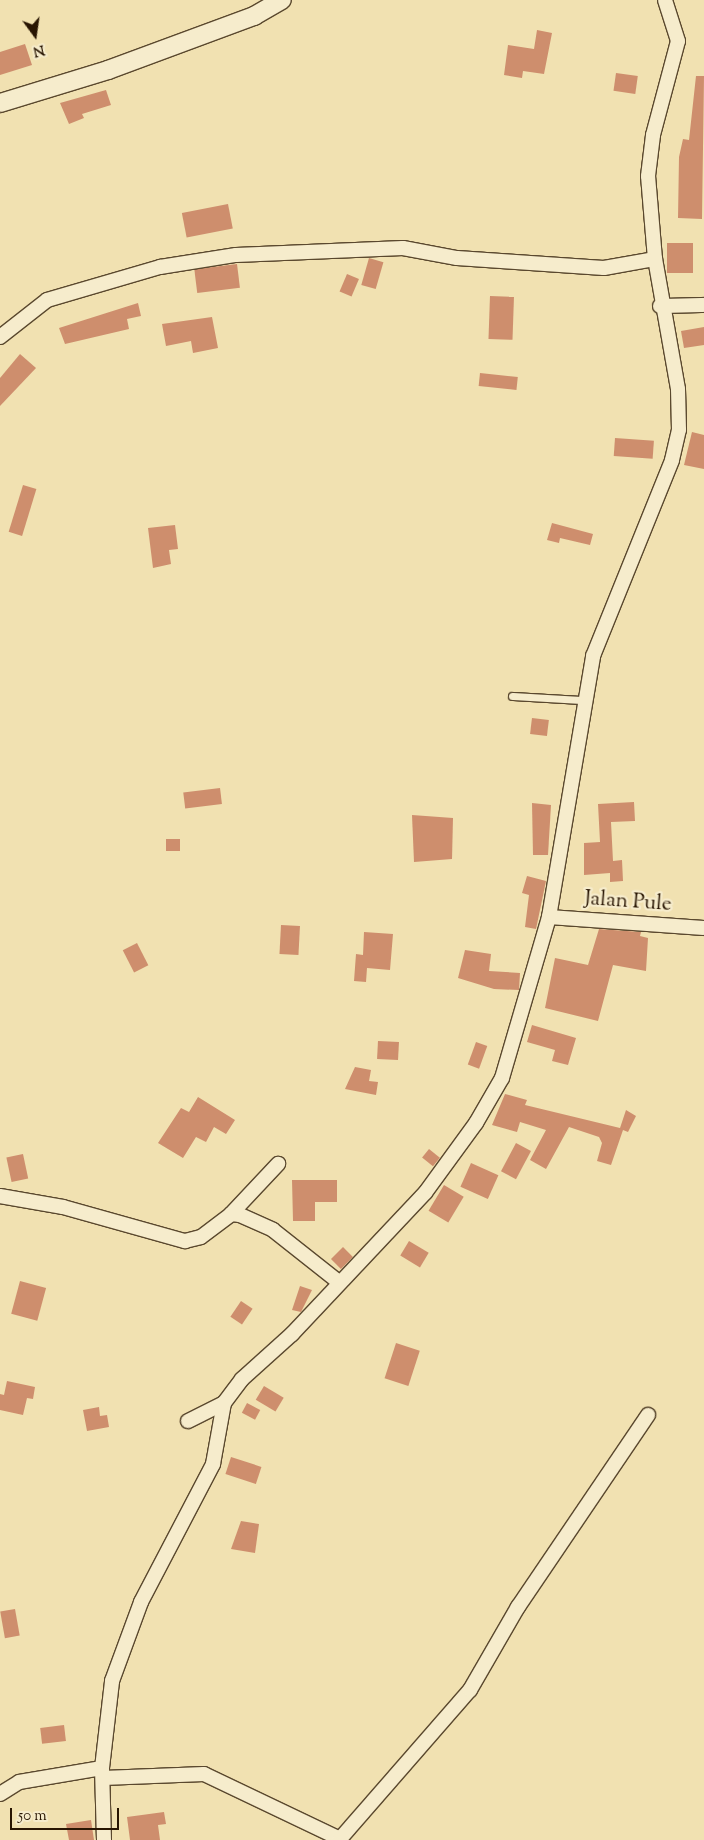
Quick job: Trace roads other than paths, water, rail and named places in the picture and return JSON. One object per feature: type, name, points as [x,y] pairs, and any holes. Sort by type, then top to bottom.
[{"type":"street","points":[[0,103],[108,70],[254,16],[282,0]]},
{"type":"street","points":[[188,1421],[224,1402],[262,1358],[292,1334],[424,1192],[476,1123],[502,1078],[549,917],[582,700],[593,656],[672,460],[679,430],[678,389],[660,306],[648,176],[653,135],[678,41],[665,0]]},
{"type":"street","points":[[0,337],[16,320],[55,297],[160,267],[236,255],[403,248],[457,258],[604,268],[655,259]]},
{"type":"street","points":[[660,306],[704,305]]},
{"type":"street","name":"Jalan Pule","points":[[549,917],[704,928]]},
{"type":"street","points":[[0,1196],[62,1206],[185,1241],[201,1237],[231,1214],[278,1164]]},
{"type":"street","points":[[231,1214],[273,1230],[340,1283]]},
{"type":"street","points":[[104,1840],[103,1773],[112,1681],[142,1602],[213,1464],[224,1402]]},
{"type":"street","points":[[0,1794],[19,1782],[103,1773],[204,1774],[339,1840],[470,1690],[518,1607],[648,1414]]},
{"type":"lane","points":[[512,696],[582,700]]}]
